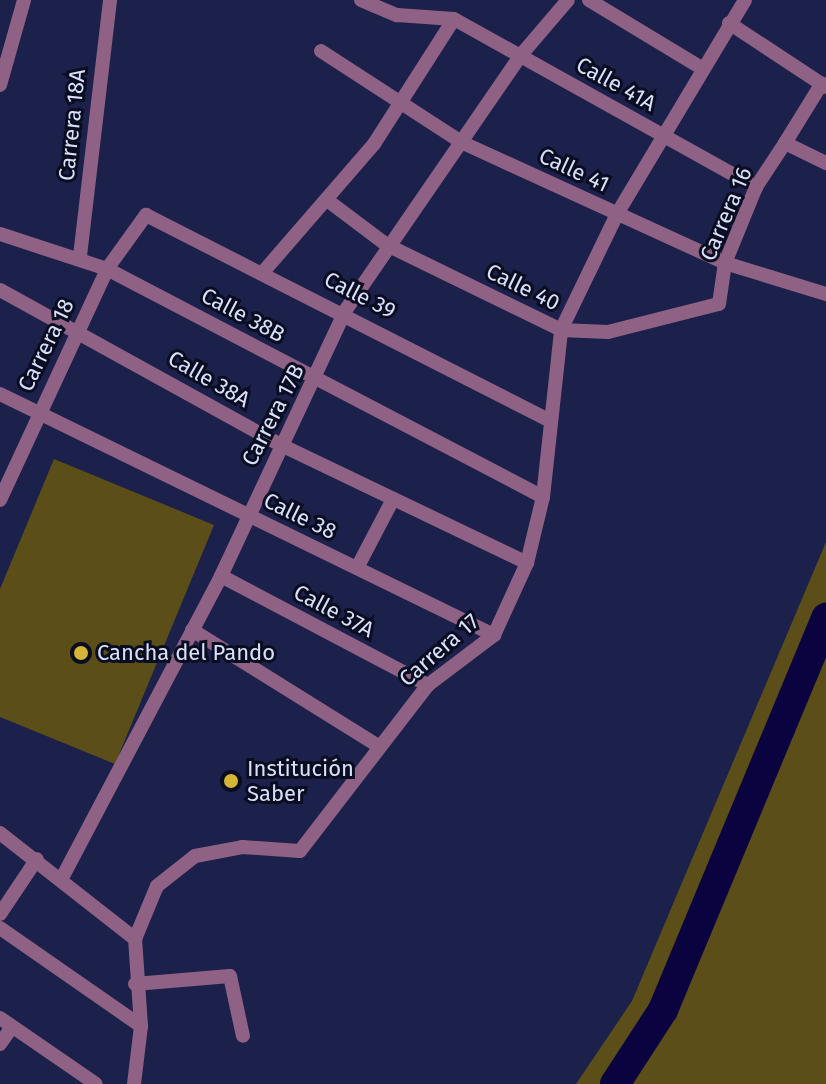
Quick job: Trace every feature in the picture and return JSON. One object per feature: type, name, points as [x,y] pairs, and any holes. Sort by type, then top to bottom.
[{"type":"street","points":[[0,85],[24,0]]},
{"type":"street","name":"Carrera 18A","points":[[80,256],[110,0]]},
{"type":"street","points":[[264,271],[327,200],[399,105],[454,19],[397,15],[361,0]]},
{"type":"street","name":"Carrera 17B","points":[[62,878],[221,576],[281,445],[317,379],[345,311],[387,245],[521,55],[568,0]]},
{"type":"street","name":"Carrera 17","points":[[134,1084],[141,1026],[135,984],[135,939],[157,886],[195,856],[242,847],[288,854],[310,843],[375,744],[428,685],[494,635],[527,563],[543,497],[561,330],[617,214],[700,67],[745,0]]},
{"type":"street","points":[[598,2],[700,67]]},
{"type":"street","name":"Calle 41A","points":[[454,19],[756,187]]},
{"type":"street","points":[[729,23],[824,85]]},
{"type":"street","name":"Calle 41","points":[[321,51],[399,105],[461,142],[725,263],[826,294]]},
{"type":"street","name":"Carrera 16","points":[[719,304],[725,263],[756,187],[824,85]]},
{"type":"street","points":[[785,143],[826,163]]},
{"type":"street","name":"Calle 40","points":[[327,200],[387,245],[561,330],[608,332],[719,304]]},
{"type":"street","name":"Calle 39","points":[[146,215],[345,311],[551,421]]},
{"type":"street","name":"Carrera 18","points":[[1,492],[107,269],[146,215]]},
{"type":"street","name":"Calle 38B","points":[[0,234],[80,256],[107,269],[543,497]]},
{"type":"street","name":"Calle 38A","points":[[0,290],[79,329],[281,445],[527,563]]},
{"type":"street","name":"Calle 38","points":[[0,394],[494,635]]},
{"type":"street","points":[[357,568],[393,499]]},
{"type":"street","name":"Calle 37A","points":[[221,576],[428,685]]},
{"type":"street","points":[[192,630],[375,744]]},
{"type":"street","points":[[0,833],[62,878],[135,939]]},
{"type":"street","points":[[0,914],[37,859]]},
{"type":"street","points":[[0,928],[141,1026]]},
{"type":"street","points":[[135,984],[230,976],[243,1036]]},
{"type":"street","points":[[0,1044],[6,1023],[96,1084]]},
{"type":"shaded area","name":"Cancha del Pando","points":[[54,459],[214,525],[115,764],[0,717],[0,589]]},
{"type":"shaded area","points":[[826,542],[826,1084],[576,1084],[632,1001]]},
{"type":"waterway","points":[[615,1084],[663,1010],[826,618]]},
{"type":"place","name":"Cancha del Pando","points":[[81,653]]},
{"type":"place","name":"Institución Saber","points":[[231,781]]}]
